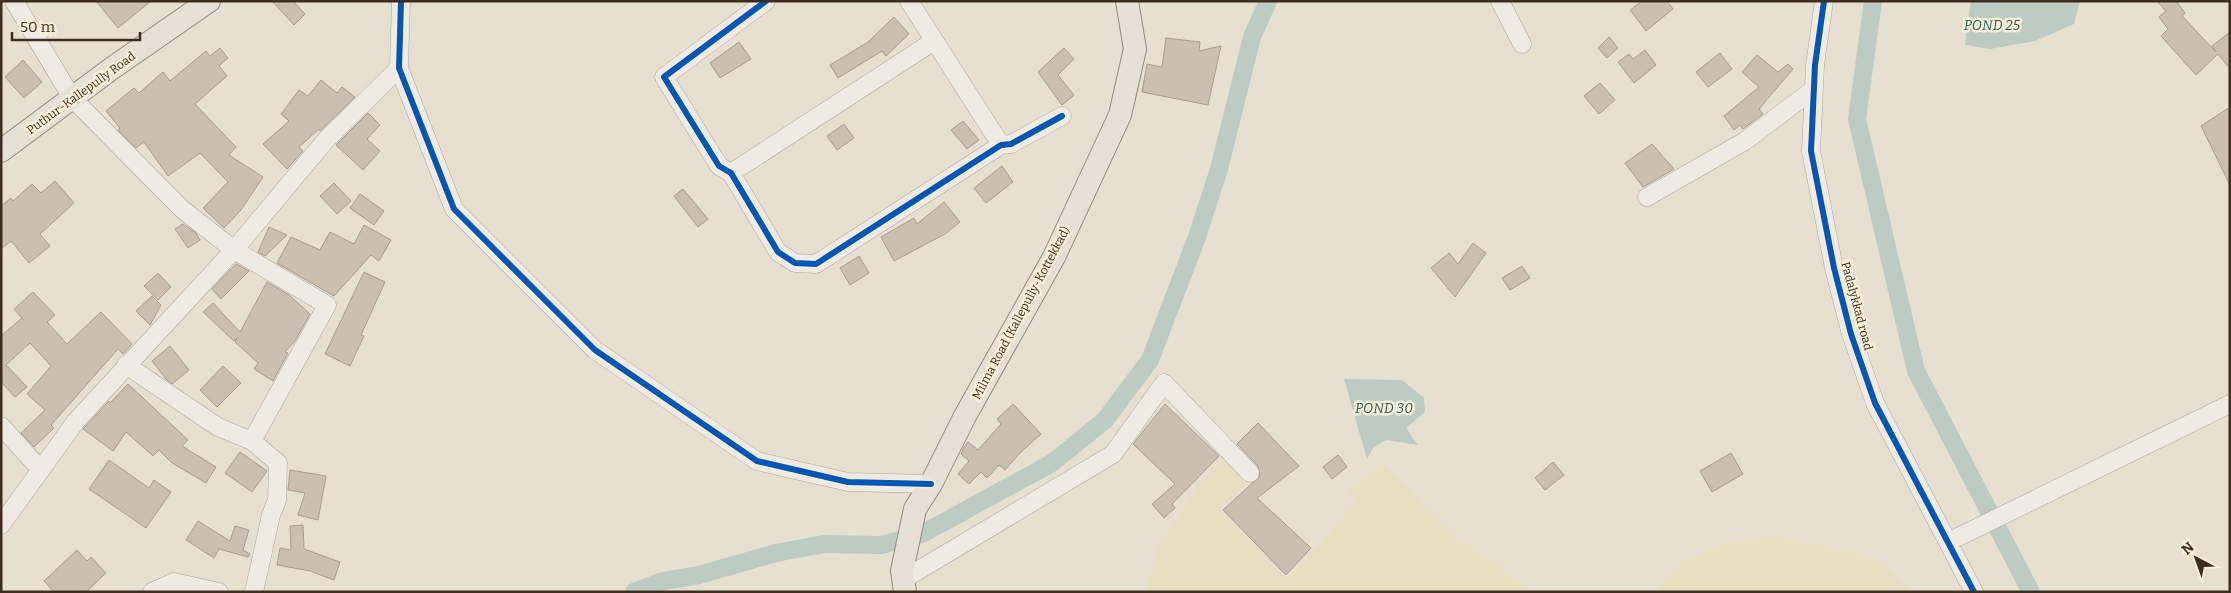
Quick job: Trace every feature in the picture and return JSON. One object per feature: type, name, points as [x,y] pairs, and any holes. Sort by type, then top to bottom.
[{"type":"main road","name":"Milma Road (Kallepully-Kottekkad)","points":[[904,581],[915,510],[931,484],[965,416],[1054,256],[1120,115],[1135,49],[1126,1]]},
{"type":"main road","name":"Puthur-Kallepully Road","points":[[1,151],[196,5]]},
{"type":"street","points":[[14,1],[72,98],[182,209],[234,250],[327,305],[252,441]]},
{"type":"street","points":[[401,1],[399,68],[454,209],[595,350],[757,461],[848,482],[931,484]]},
{"type":"street","points":[[766,1],[664,77],[719,166],[731,173],[778,252],[795,263],[816,264],[1001,145],[1011,144],[1062,116]]},
{"type":"street","points":[[909,1],[1001,145]]},
{"type":"street","points":[[1500,1],[1522,44]]},
{"type":"street","name":"Padalykkad road","points":[[1824,1],[1815,65],[1811,151],[1834,268],[1851,334],[1875,403],[1974,592]]},
{"type":"street","points":[[731,173],[934,41]]},
{"type":"street","points":[[1,525],[76,421],[234,250],[325,141],[399,68]]},
{"type":"street","points":[[1646,197],[1745,141],[1814,89]]},
{"type":"street","points":[[126,365],[218,427],[252,441],[278,463],[277,500],[270,515],[254,592]]},
{"type":"street","points":[[904,581],[1112,454],[1164,383],[1250,473]]},
{"type":"street","points":[[1948,542],[2230,404]]},
{"type":"street","points":[[1,426],[41,470]]},
{"type":"street","points":[[152,592],[174,582],[219,592]]},
{"type":"shaded area","points":[[1225,457],[1249,483],[1219,509],[1286,579],[1316,549],[1356,502],[1348,490],[1383,464],[1453,536],[1483,554],[1535,592],[1145,592],[1160,542],[1203,482]]},
{"type":"shaded area","points":[[1773,535],[1874,557],[1912,592],[1655,592],[1680,563],[1720,544]]},
{"type":"water","name":"POND 25","points":[[1971,1],[2080,1],[2074,24],[2035,41],[1990,49],[1965,45]]},
{"type":"water","name":"POND 30","points":[[1344,379],[1402,380],[1424,398],[1425,412],[1406,428],[1418,445],[1386,440],[1373,448],[1367,459]]},
{"type":"building","points":[[96,1],[151,1],[118,28]]},
{"type":"building","points":[[272,1],[293,1],[305,14],[294,25]]},
{"type":"building","points":[[1642,1],[1667,1],[1673,9],[1646,31],[1630,10]]},
{"type":"building","points":[[2157,1],[2176,1],[2185,13],[2182,16],[2216,52],[2212,46],[2230,32],[2230,69],[2218,54],[2196,75],[2161,36],[2168,29],[2159,17],[2166,11]]},
{"type":"building","points":[[894,17],[909,34],[886,56],[882,51],[838,78],[830,65],[868,42]]},
{"type":"building","points":[[1609,37],[1618,48],[1607,58],[1598,48]]},
{"type":"building","points":[[1166,38],[1200,42],[1199,51],[1221,46],[1208,105],[1142,92],[1147,64],[1162,67]]},
{"type":"building","points":[[739,42],[751,59],[720,78],[710,63]]},
{"type":"building","points":[[220,48],[228,58],[219,66],[227,76],[195,104],[236,147],[229,155],[263,177],[241,210],[224,228],[203,208],[228,182],[200,153],[168,176],[144,142],[136,148],[118,130],[120,128],[106,111],[134,88],[139,93],[163,72],[170,81],[206,51],[210,56]]},
{"type":"building","points":[[1064,48],[1074,59],[1058,75],[1074,95],[1062,105],[1038,72]]},
{"type":"building","points":[[1645,50],[1656,65],[1634,83],[1618,62],[1629,54],[1633,59]]},
{"type":"building","points":[[1720,53],[1732,69],[1708,87],[1696,72]]},
{"type":"building","points":[[1757,55],[1778,72],[1788,64],[1793,69],[1759,109],[1763,114],[1743,129],[1740,125],[1734,130],[1724,116],[1759,87],[1742,72]]},
{"type":"building","points":[[23,60],[42,82],[24,98],[5,77]]},
{"type":"building","points":[[321,80],[337,93],[342,87],[355,97],[320,131],[319,129],[299,147],[303,151],[287,169],[263,144],[289,121],[281,114],[299,90],[308,96]]},
{"type":"building","points":[[1600,83],[1615,100],[1599,114],[1584,96]]},
{"type":"building","points":[[2230,107],[2230,185],[2201,126]]},
{"type":"building","points":[[368,113],[380,125],[367,139],[380,151],[363,170],[336,145]]},
{"type":"building","points":[[963,121],[979,140],[967,149],[951,130]]},
{"type":"building","points":[[844,124],[854,138],[837,150],[827,136]]},
{"type":"building","points":[[1652,144],[1674,169],[1643,187],[1625,163]]},
{"type":"building","points":[[1002,166],[1013,182],[986,203],[974,188]]},
{"type":"building","points":[[55,181],[74,203],[40,234],[50,246],[29,263],[11,241],[1,249],[1,206],[11,198],[13,201],[32,184],[41,193]]},
{"type":"building","points":[[334,183],[351,201],[337,214],[320,196]]},
{"type":"building","points":[[683,189],[708,219],[698,227],[674,196]]},
{"type":"building","points":[[360,194],[384,211],[374,225],[350,208]]},
{"type":"building","points":[[944,202],[960,222],[945,234],[894,261],[881,237],[914,218],[917,224]]},
{"type":"building","points":[[183,224],[196,233],[200,240],[188,248],[175,229]]},
{"type":"building","points":[[364,225],[391,240],[379,261],[371,255],[334,296],[277,263],[291,237],[320,250],[330,232],[354,244]]},
{"type":"building","points":[[269,227],[287,235],[265,256],[258,252]]},
{"type":"building","points":[[1473,243],[1486,253],[1455,297],[1431,268],[1449,253],[1458,264]]},
{"type":"building","points":[[859,256],[869,273],[850,285],[840,268]]},
{"type":"building","points":[[236,264],[249,271],[221,299],[212,289]]},
{"type":"building","points":[[1522,266],[1530,278],[1510,290],[1502,278]]},
{"type":"building","points":[[364,272],[385,282],[361,335],[364,336],[350,366],[325,354]]},
{"type":"building","points":[[158,273],[171,287],[158,300],[144,286]]},
{"type":"building","points":[[267,282],[289,295],[310,314],[295,341],[285,352],[288,353],[273,381],[254,369],[258,363],[235,342],[237,338],[234,341],[203,312],[213,303],[240,332]]},
{"type":"building","points":[[33,292],[55,315],[47,322],[67,344],[101,312],[132,344],[123,354],[118,349],[51,425],[54,428],[34,447],[21,433],[45,410],[27,394],[51,366],[30,343],[6,365],[27,387],[15,397],[1,382],[1,336],[22,318],[14,309]]},
{"type":"building","points":[[152,296],[161,305],[150,325],[136,311]]},
{"type":"building","points":[[170,346],[189,370],[172,384],[152,361]]},
{"type":"building","points":[[223,366],[241,383],[217,407],[200,390]]},
{"type":"building","points":[[128,384],[188,440],[182,446],[216,467],[206,483],[172,463],[159,450],[153,456],[126,432],[113,451],[83,429]]},
{"type":"building","points":[[1013,404],[1041,434],[1005,470],[999,465],[987,478],[981,472],[969,484],[958,474],[969,461],[961,454],[964,447],[968,442],[978,450],[1001,424],[997,419]]},
{"type":"building","points":[[1165,404],[1219,456],[1172,504],[1175,508],[1164,518],[1152,504],[1175,484],[1133,444]]},
{"type":"building","points":[[1258,423],[1299,466],[1257,498],[1311,548],[1286,575],[1223,510],[1260,476],[1258,466],[1237,444]]},
{"type":"building","points":[[240,452],[267,471],[252,492],[225,473]]},
{"type":"building","points":[[1731,453],[1743,474],[1712,492],[1700,471]]},
{"type":"building","points":[[1338,455],[1347,467],[1332,479],[1323,467]]},
{"type":"building","points":[[109,460],[149,488],[154,480],[171,492],[146,528],[89,489]]},
{"type":"building","points":[[1553,462],[1564,475],[1545,490],[1535,478]]},
{"type":"building","points":[[290,470],[326,476],[318,520],[298,515],[305,493],[288,490]]},
{"type":"building","points":[[198,521],[230,541],[235,526],[249,530],[243,550],[250,554],[248,557],[219,549],[214,558],[186,540]]},
{"type":"building","points":[[303,525],[304,549],[340,562],[334,580],[310,571],[277,565],[280,548],[291,550],[290,526]]},
{"type":"building","points":[[77,550],[87,561],[91,557],[106,573],[86,592],[54,592],[44,581]]},
{"type":"waterway","points":[[634,592],[663,581],[699,575],[776,553],[824,544],[881,545],[922,534],[1052,463],[1105,420],[1150,360],[1197,237],[1219,169],[1252,37],[1268,1]]},
{"type":"waterway","points":[[1873,1],[1857,119],[1916,371],[2031,592]]},
{"type":"cycle path","points":[[401,1],[399,68],[454,209],[595,350],[757,461],[848,482],[931,484]]},
{"type":"cycle path","points":[[766,1],[664,77],[719,166],[731,173],[778,252],[795,263],[816,264],[1001,145],[1011,144],[1062,116]]},
{"type":"cycle path","points":[[1824,1],[1815,65],[1811,151],[1834,268],[1851,334],[1875,403],[1974,592]]}]
